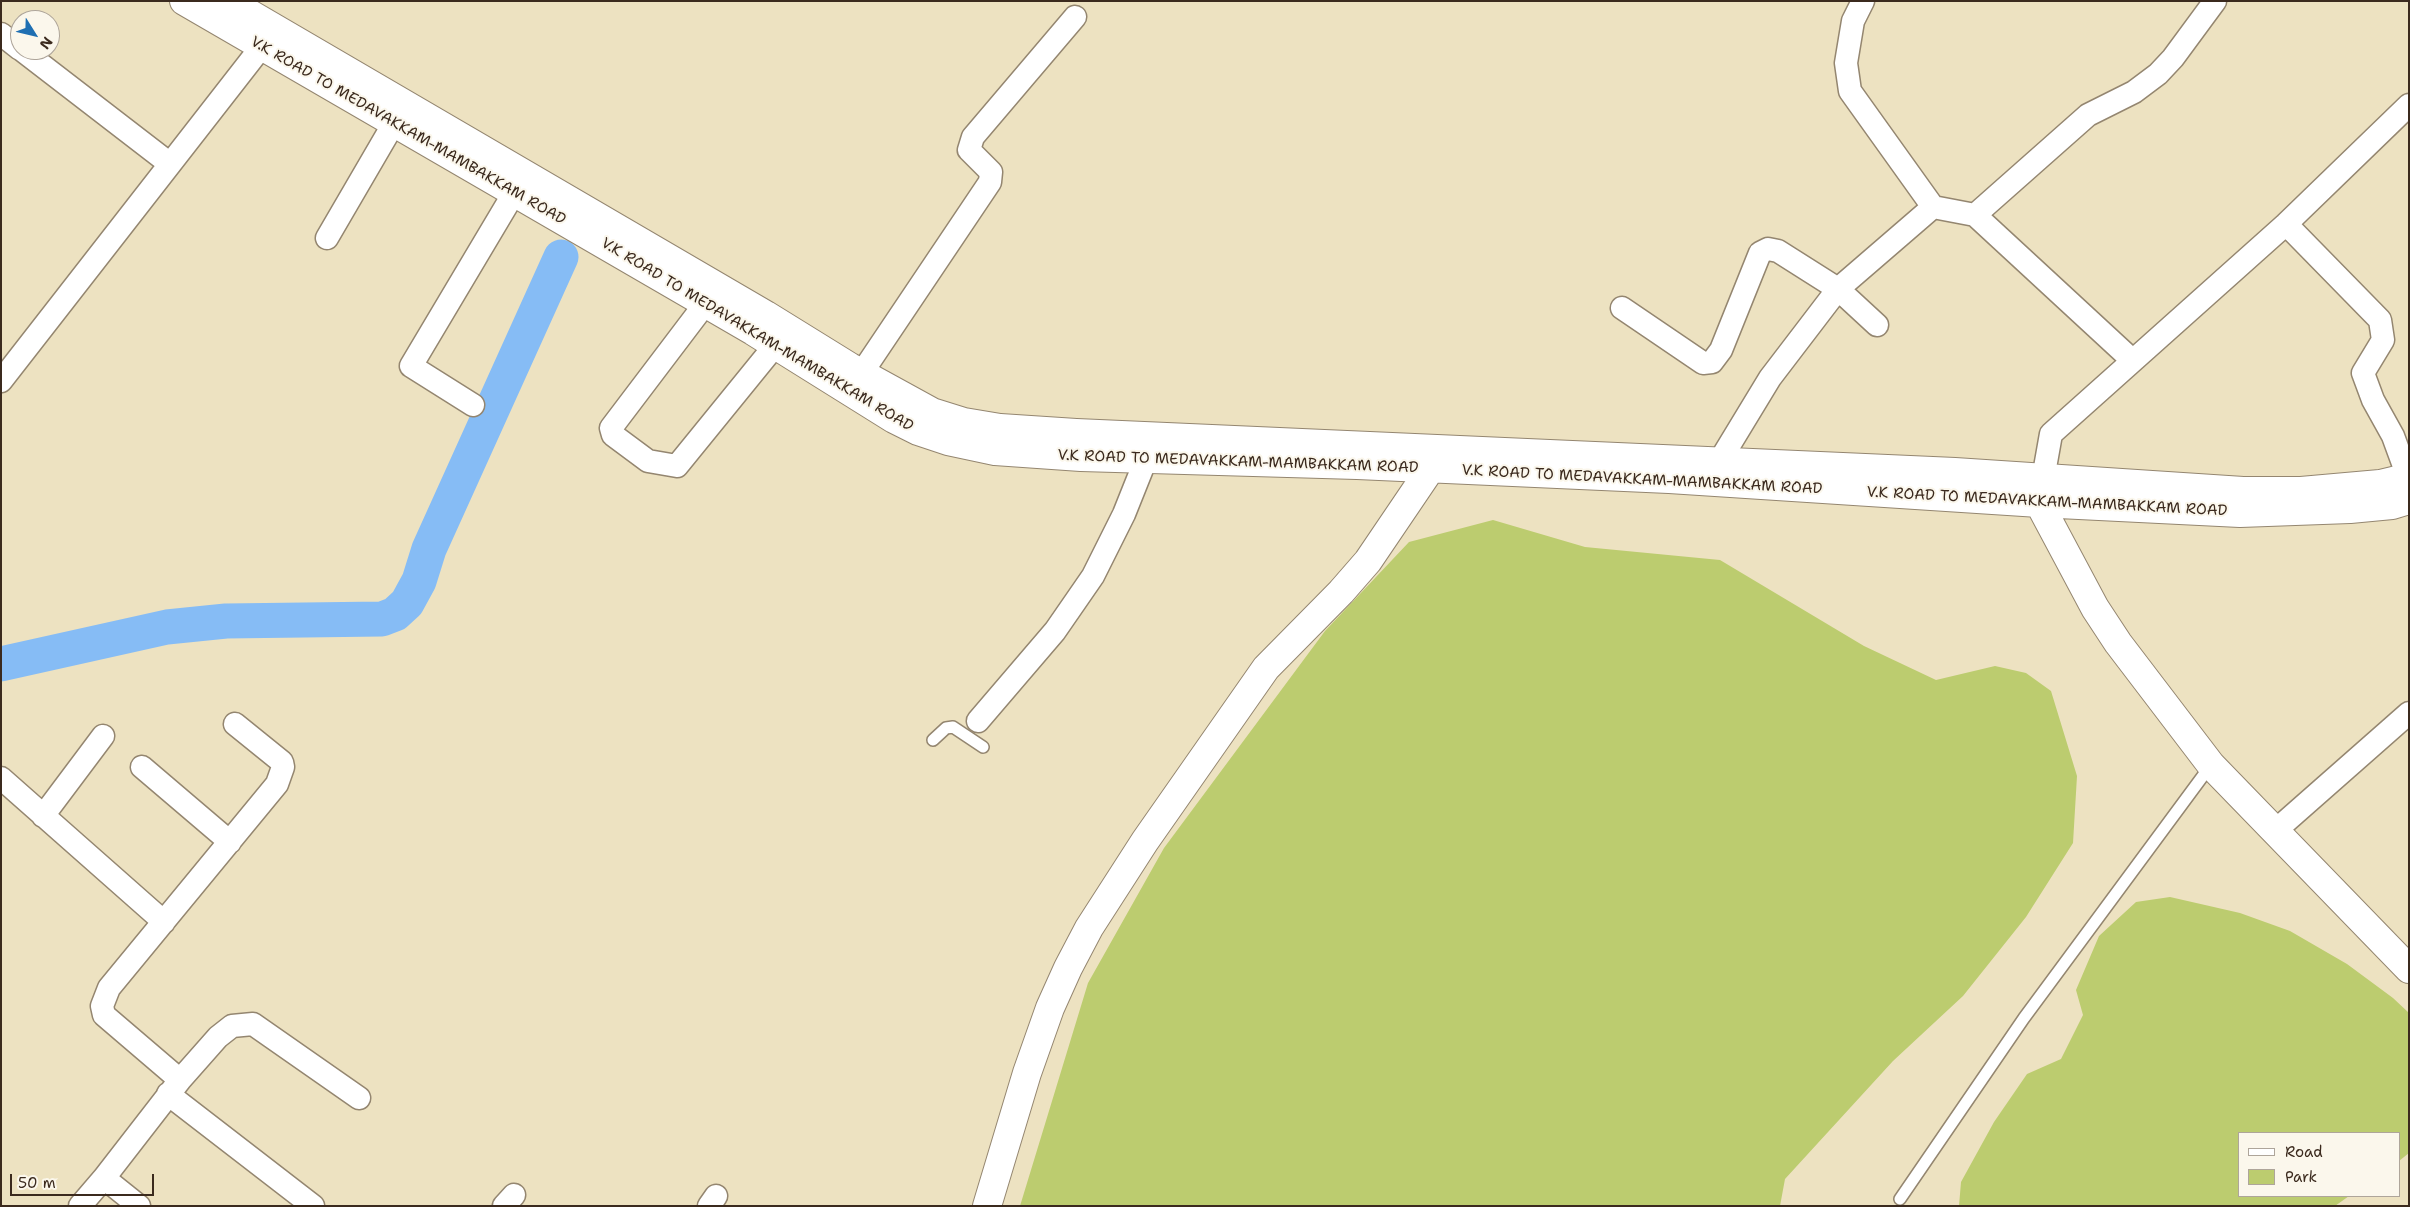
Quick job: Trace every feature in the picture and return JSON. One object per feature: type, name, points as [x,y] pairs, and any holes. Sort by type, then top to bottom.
[{"type":"street","name":"V.K ROAD TO MEDAVAKKAM-MAMBAKKAM ROAD","points":[[184,1],[269,38],[782,337],[894,419],[948,441],[995,452],[1146,459],[1433,458],[1719,462],[1955,472],[2041,491]]},
{"type":"street","name":"V.K ROAD TO MEDAVAKKAM-MAMBAKKAM ROAD","points":[[228,1],[269,38],[394,123],[705,304],[861,374],[932,412],[964,422],[1000,428],[1433,458],[1669,480],[2041,491],[2302,491],[2380,484],[2408,485]]},
{"type":"street","points":[[1863,1],[1854,22],[1846,63],[1850,91],[1934,207],[1975,215],[2132,360]]},
{"type":"street","points":[[1975,215],[2088,114],[2134,92],[2158,74],[2173,58],[2203,5]]},
{"type":"street","points":[[861,374],[990,182],[991,172],[969,150],[973,137],[1075,17]]},
{"type":"street","points":[[1,380],[269,38]]},
{"type":"street","points":[[35,60],[170,164]]},
{"type":"street","points":[[2409,105],[2286,224],[2050,434],[2041,491],[2096,608],[2118,643],[2211,765],[2409,969]]},
{"type":"street","points":[[327,238],[394,123]]},
{"type":"street","points":[[473,405],[411,366],[514,192]]},
{"type":"street","points":[[1719,462],[1770,378],[1838,290],[1934,207]]},
{"type":"street","points":[[2286,224],[2380,320],[2383,340],[2363,373],[2373,400],[2393,436],[2408,485]]},
{"type":"street","points":[[1622,308],[1703,363],[1712,362],[1721,350],[1760,254],[1768,249],[1778,251],[1838,290],[1877,325]]},
{"type":"street","points":[[705,304],[611,428],[613,435],[648,460],[677,466],[782,337]]},
{"type":"street","points":[[987,1206],[1021,1092],[1050,1008],[1089,928],[1145,841],[1266,668],[1359,572],[1433,458]]},
{"type":"street","points":[[972,728],[1056,631],[1093,576],[1124,514],[1146,459]]},
{"type":"street","points":[[2275,831],[2409,712]]},
{"type":"street","points":[[235,724],[282,762],[283,767],[277,784],[110,988],[102,1006],[104,1015],[174,1087],[313,1206]]},
{"type":"street","points":[[43,816],[103,736]]},
{"type":"street","points":[[142,767],[230,842]]},
{"type":"street","points":[[1,778],[164,922]]},
{"type":"street","points":[[80,1206],[174,1087],[218,1037],[232,1026],[253,1024],[359,1098]]},
{"type":"street","points":[[104,1178],[139,1206]]},
{"type":"lane","points":[[933,740],[946,728],[972,728],[983,748]]},
{"type":"lane","points":[[1900,1199],[2024,1018],[2211,765]]},
{"type":"green space","points":[[1493,520],[1585,547],[1720,560],[1864,646],[1936,680],[1995,666],[2026,673],[2051,691],[2077,776],[2073,843],[2026,917],[1963,996],[1893,1061],[1785,1179],[1780,1206],[1020,1206],[1088,983],[1164,848],[1325,631],[1409,542]]},
{"type":"green space","points":[[2170,897],[2240,913],[2290,931],[2347,964],[2393,998],[2409,1013],[2409,1153],[2400,1160],[2400,1132],[2238,1132],[2238,1197],[2348,1197],[2335,1206],[1959,1206],[1961,1182],[1994,1122],[2027,1074],[2061,1059],[2083,1015],[2076,990],[2099,936],[2136,902]]},
{"type":"waterway","points":[[1,664],[167,627],[226,621],[382,619],[395,614],[407,603],[419,581],[429,549],[561,257]]}]
